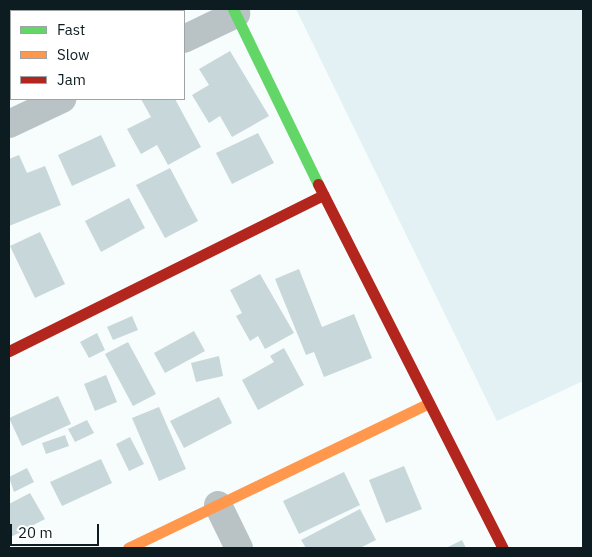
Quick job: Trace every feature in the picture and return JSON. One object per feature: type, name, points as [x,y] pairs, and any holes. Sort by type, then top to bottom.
[{"type":"street","points":[[185,39],[234,12],[323,195],[503,548]]},
{"type":"street","points":[[9,124],[60,100]]},
{"type":"street","points":[[9,351],[323,195]]},
{"type":"street","points":[[128,548],[429,403]]},
{"type":"street","points":[[218,506],[239,548]]},
{"type":"shaded area","points":[[296,9],[583,9],[583,381],[497,421]]},
{"type":"building","points":[[13,9],[50,10],[14,10]]},
{"type":"building","points":[[65,9],[115,9],[112,10]]},
{"type":"building","points":[[230,51],[269,116],[232,137],[220,116],[209,123],[192,95],[209,85],[199,69]]},
{"type":"building","points":[[142,100],[176,100],[201,147],[168,165],[157,145],[141,154],[127,129],[151,117]]},
{"type":"building","points":[[258,133],[274,163],[232,184],[216,153]]},
{"type":"building","points":[[101,135],[116,166],[72,186],[58,155]]},
{"type":"building","points":[[19,155],[27,173],[45,166],[61,205],[9,226],[9,159]]},
{"type":"building","points":[[170,168],[198,221],[165,238],[136,185]]},
{"type":"building","points":[[129,198],[145,228],[101,252],[85,221]]},
{"type":"building","points":[[40,232],[65,284],[35,298],[10,246]]},
{"type":"building","points":[[299,269],[322,327],[354,314],[372,358],[324,377],[314,352],[306,355],[275,279]]},
{"type":"building","points":[[260,274],[294,333],[265,349],[258,336],[250,341],[236,316],[242,313],[230,290]]},
{"type":"building","points":[[132,316],[138,330],[113,340],[107,327]]},
{"type":"building","points":[[194,331],[205,351],[165,373],[154,353]]},
{"type":"building","points":[[97,333],[105,350],[89,358],[80,342]]},
{"type":"building","points":[[128,342],[156,394],[133,406],[105,354]]},
{"type":"building","points":[[284,348],[304,385],[258,410],[242,380],[274,362],[270,356]]},
{"type":"building","points":[[219,356],[223,376],[196,382],[191,363]]},
{"type":"building","points":[[106,375],[117,402],[95,411],[84,384]]},
{"type":"building","points":[[58,396],[71,424],[22,446],[9,418]]},
{"type":"building","points":[[219,397],[232,423],[184,448],[170,421]]},
{"type":"building","points":[[159,407],[186,469],[159,481],[132,418]]},
{"type":"building","points":[[87,420],[94,433],[75,442],[68,429]]},
{"type":"building","points":[[65,435],[69,446],[46,454],[42,443]]},
{"type":"building","points":[[130,437],[144,464],[129,471],[116,444]]},
{"type":"building","points":[[101,459],[112,483],[62,506],[50,482]]},
{"type":"building","points":[[404,466],[422,509],[386,523],[369,480]]},
{"type":"building","points":[[27,468],[34,482],[14,492],[9,477]]},
{"type":"building","points":[[344,472],[360,505],[299,534],[283,501]]},
{"type":"building","points":[[30,493],[45,519],[9,538],[9,504]]},
{"type":"building","points":[[360,509],[376,540],[360,548],[306,548],[301,540]]},
{"type":"building","points":[[462,540],[466,548],[446,548]]},
{"type":"traffic: fast","points":[[233,9],[318,184]]},
{"type":"traffic: slow","points":[[128,548],[429,403]]},
{"type":"traffic: jam","points":[[318,184],[503,548]]},
{"type":"traffic: jam","points":[[9,351],[323,195]]}]
